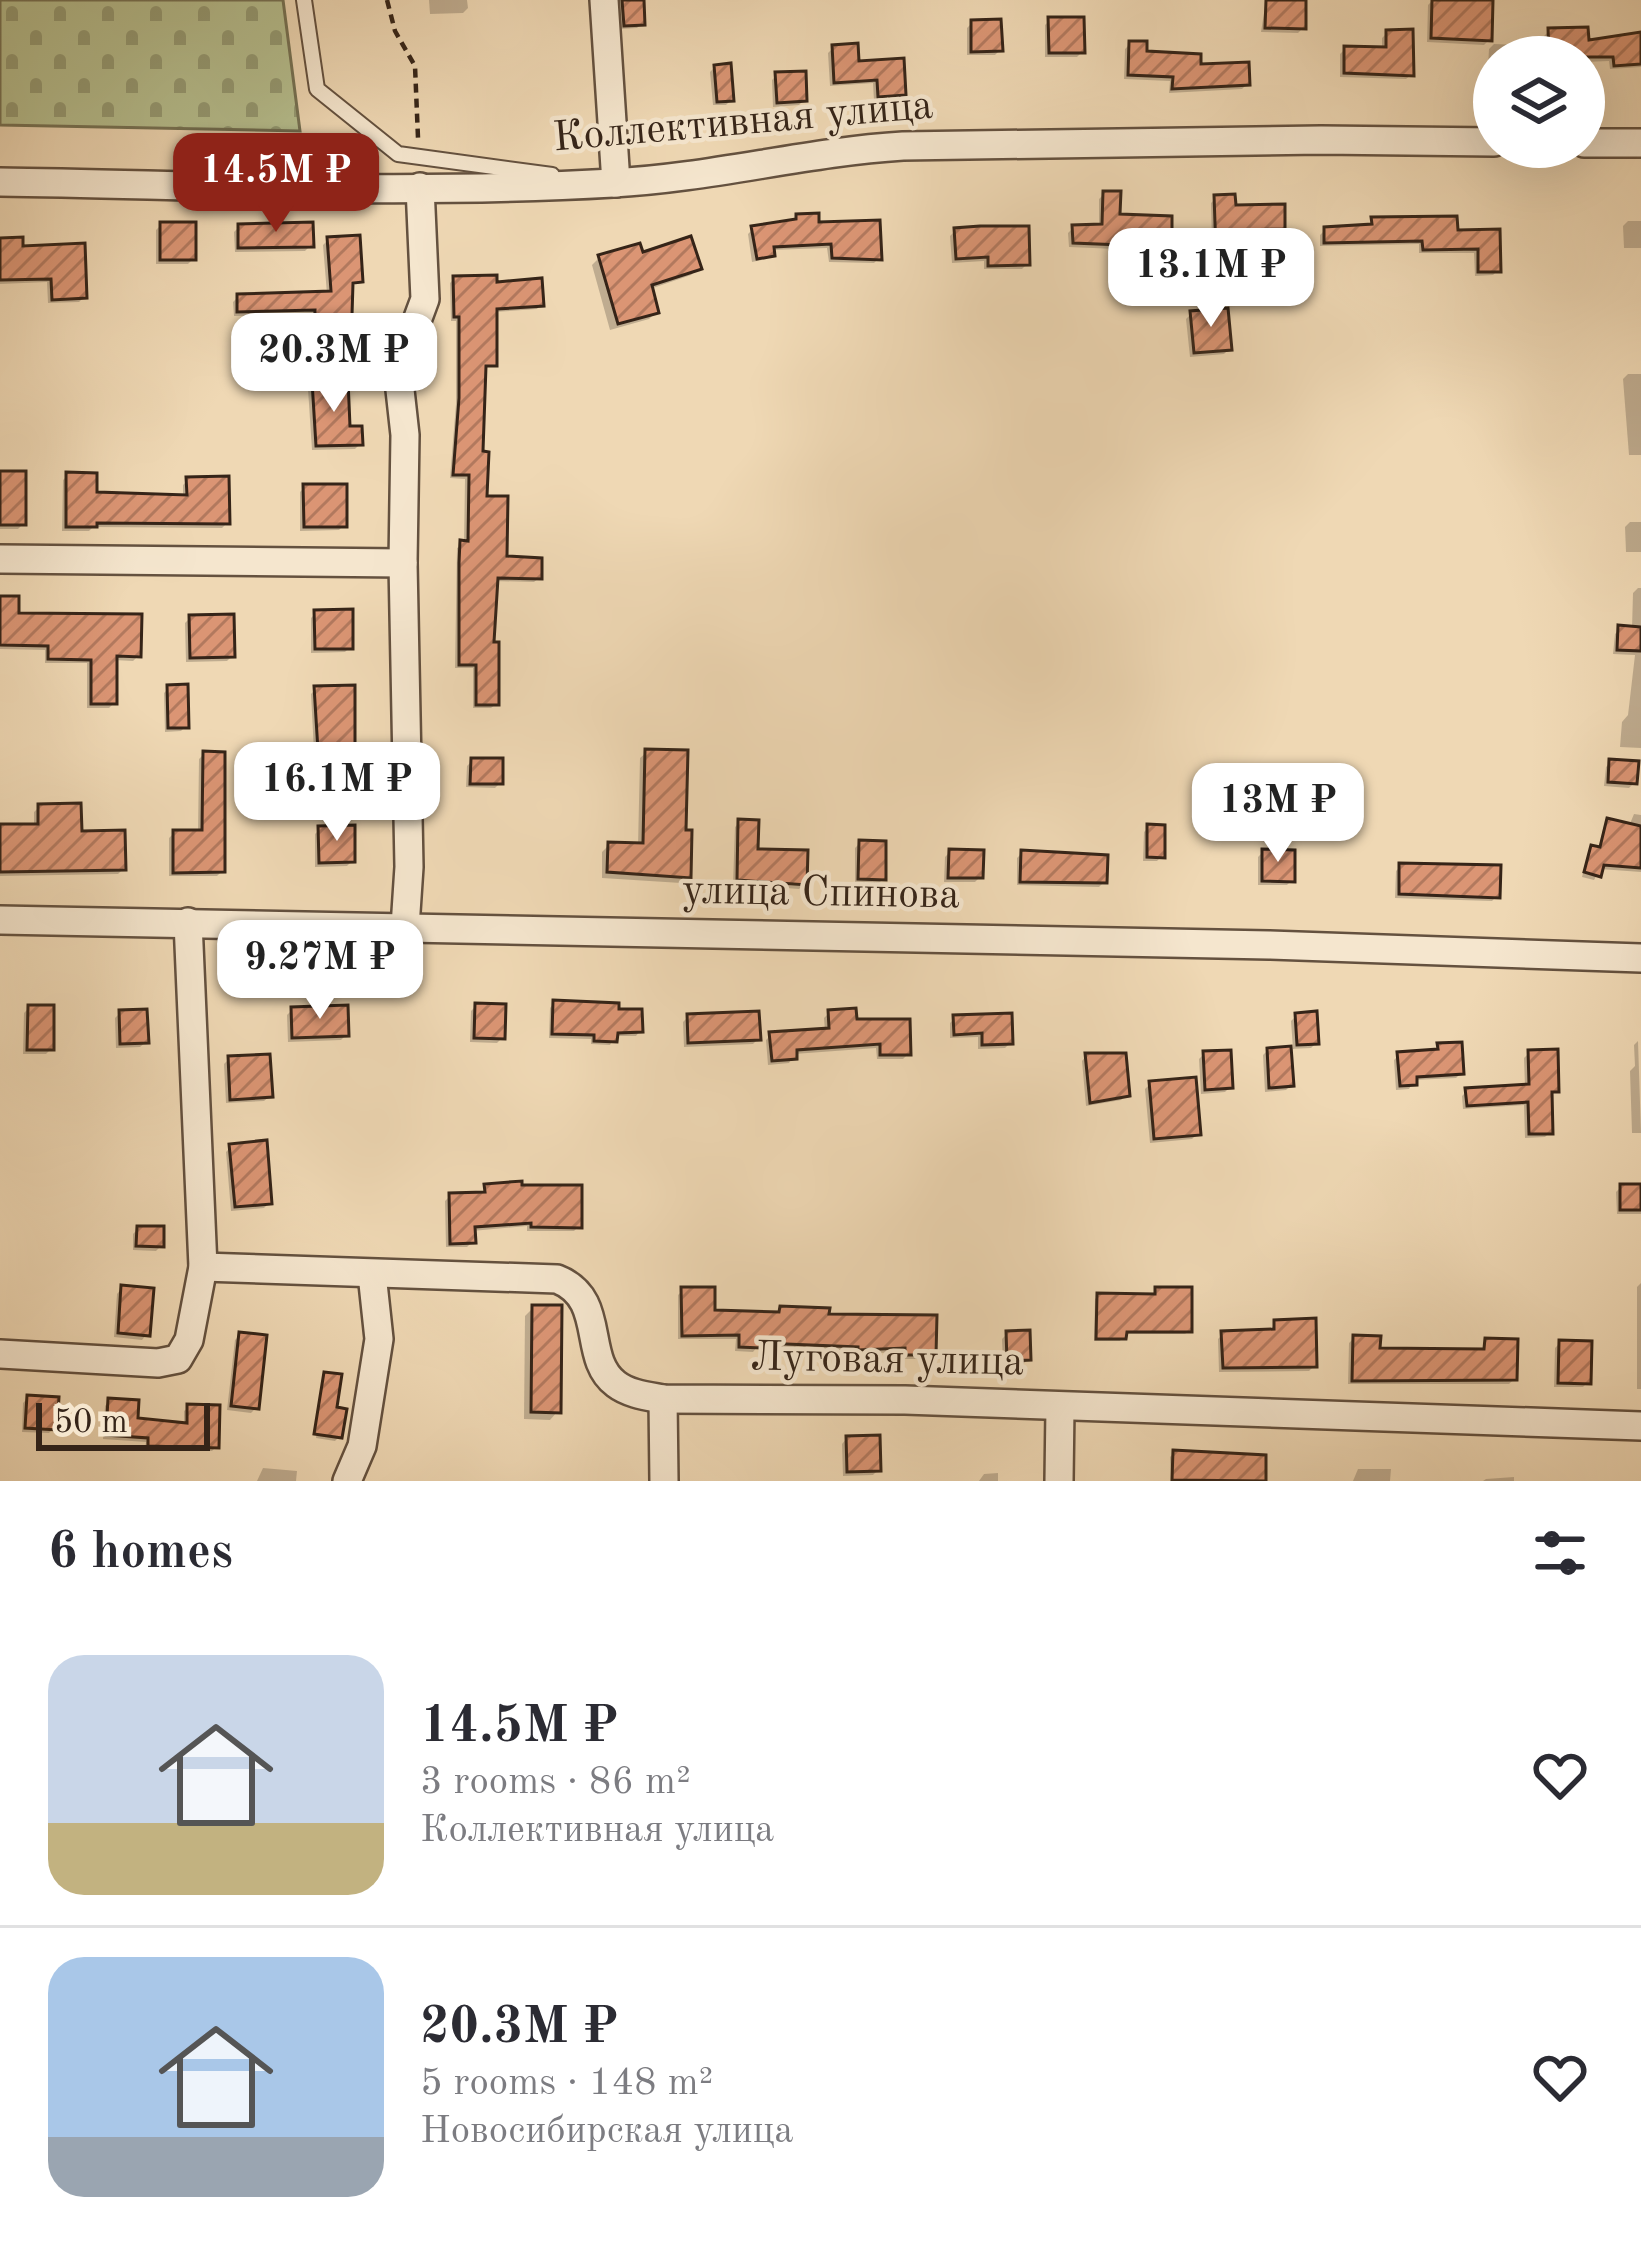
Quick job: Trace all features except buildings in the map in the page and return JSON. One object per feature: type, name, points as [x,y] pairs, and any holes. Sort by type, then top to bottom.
[{"type":"street","points":[[604,0],[616,183]]},
{"type":"street","name":"Коллективная улица","points":[[0,182],[420,187],[616,183],[846,149],[903,146],[1473,142]]},
{"type":"street","points":[[1605,142],[1641,143]]},
{"type":"street","points":[[404,927],[409,867],[405,435],[398,372],[424,299],[420,187]]},
{"type":"street","points":[[0,559],[403,563]]},
{"type":"street","name":"улица Спинова","points":[[0,920],[1246,944],[1641,958]]},
{"type":"street","points":[[0,1354],[158,1364],[178,1359],[189,1340],[203,1267],[188,922]]},
{"type":"street","name":"Луговая улица","points":[[203,1267],[557,1279],[575,1286],[591,1316],[603,1369],[612,1382],[662,1399],[905,1400],[1641,1426]]},
{"type":"street","points":[[347,1481],[362,1447],[379,1339],[372,1274]]},
{"type":"street","points":[[662,1399],[664,1481]]},
{"type":"street","points":[[1059,1481],[1060,1408]]},
{"type":"lane","points":[[304,0],[317,89],[398,154],[616,183]]},
{"type":"path","points":[[387,0],[394,31],[415,66],[419,157]]},
{"type":"green space","points":[[0,0],[283,0],[300,131],[0,125]]}]
